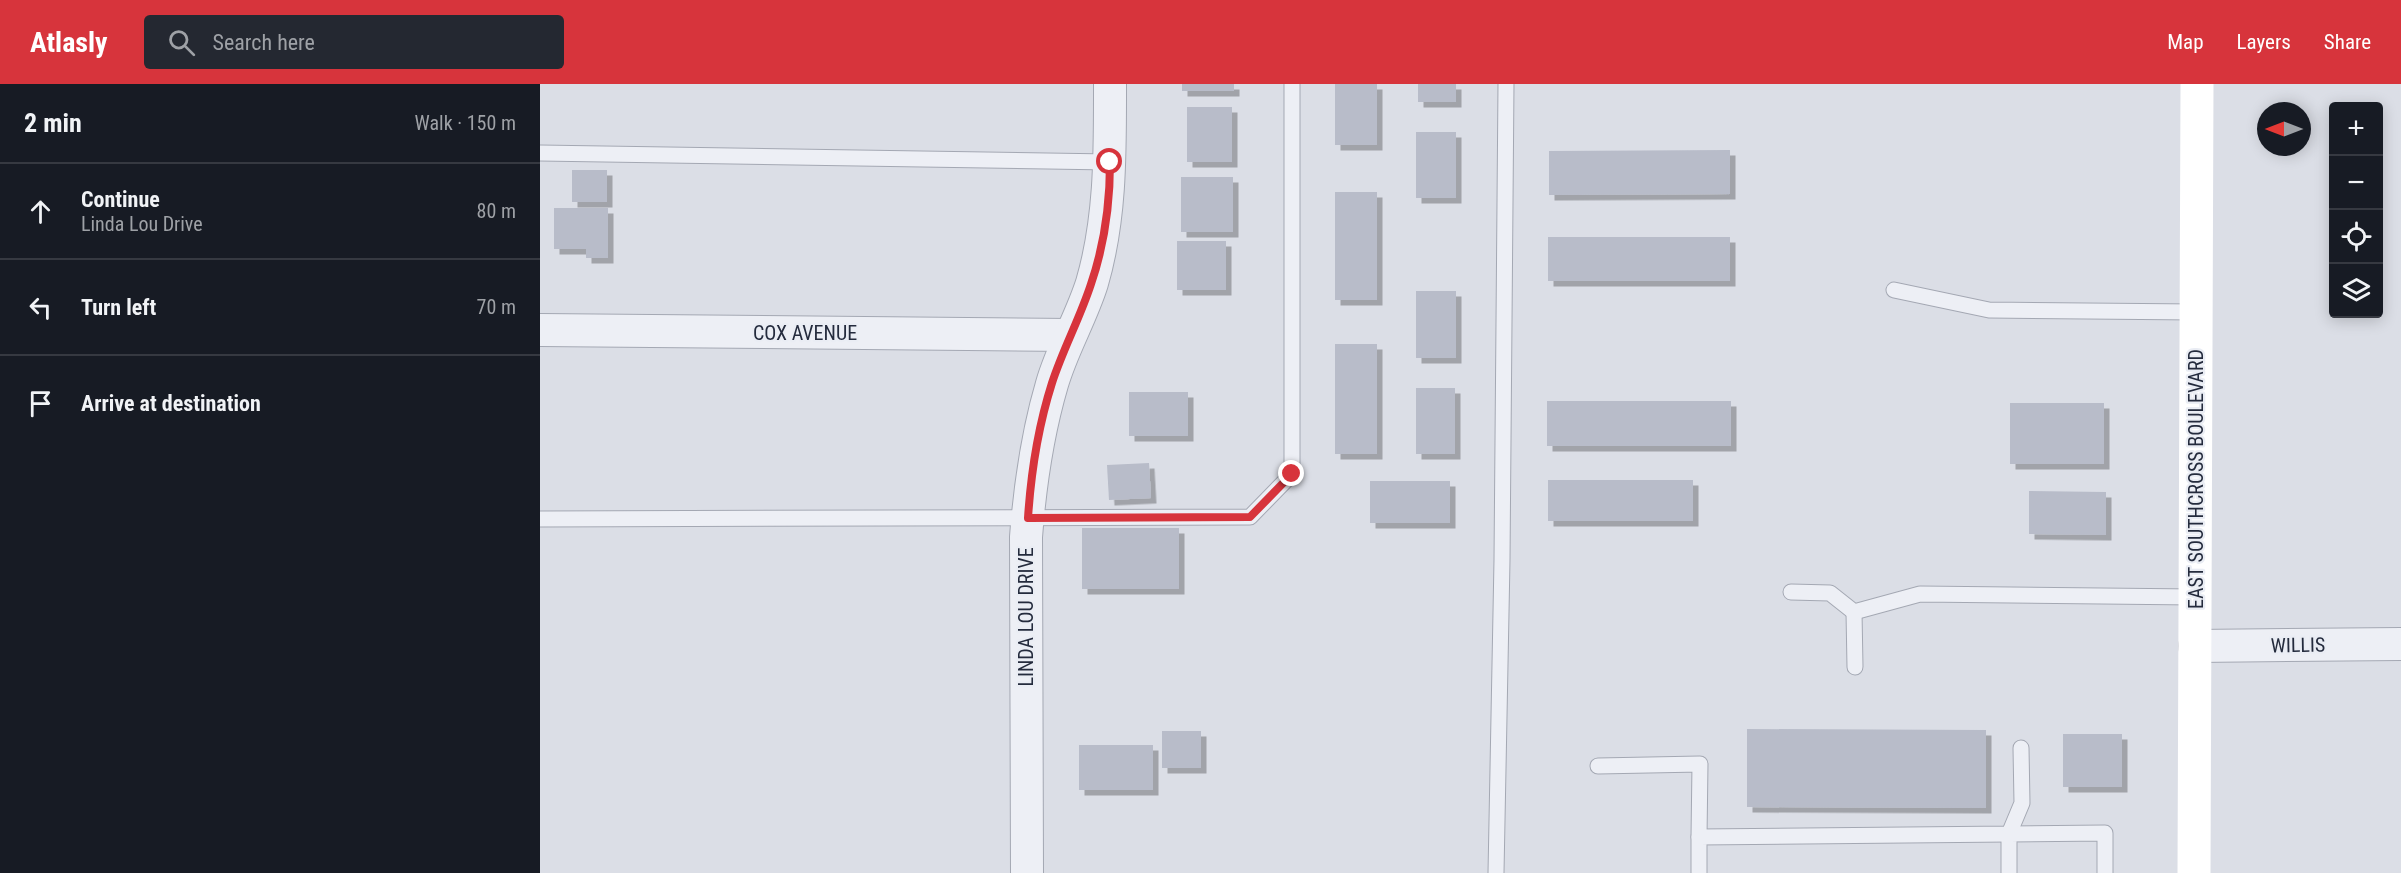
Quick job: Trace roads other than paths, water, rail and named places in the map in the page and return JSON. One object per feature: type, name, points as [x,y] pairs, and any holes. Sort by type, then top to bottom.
[{"type":"main road","name":"EAST SOUTHCROSS BOULEVARD","points":[[2194,873],[2197,84]]},
{"type":"street","name":"LINDA LOU DRIVE","points":[[1027,873],[1028,518],[1037,441],[1052,383],[1092,283],[1103,234],[1110,181],[1110,84]]},
{"type":"street","name":"COX AVENUE","points":[[540,330],[1070,335]]},
{"type":"street","name":"WILLIS","points":[[2195,646],[2401,644]]},
{"type":"lane","points":[[540,519],[1250,517],[1292,474],[1292,84]]},
{"type":"lane","points":[[1496,873],[1502,560],[1506,84]]},
{"type":"lane","points":[[540,153],[1110,162]]},
{"type":"lane","points":[[1894,290],[1989,310],[2196,312]]},
{"type":"lane","points":[[1791,592],[1830,593],[1854,612]]},
{"type":"lane","points":[[1854,612],[1920,594],[2195,597]]},
{"type":"lane","points":[[1854,612],[1855,668]]},
{"type":"lane","points":[[2009,873],[2009,834],[2022,803],[2021,748]]},
{"type":"lane","points":[[1598,766],[1700,764],[1699,873]]},
{"type":"lane","points":[[1699,837],[2105,833],[2105,873]]}]
